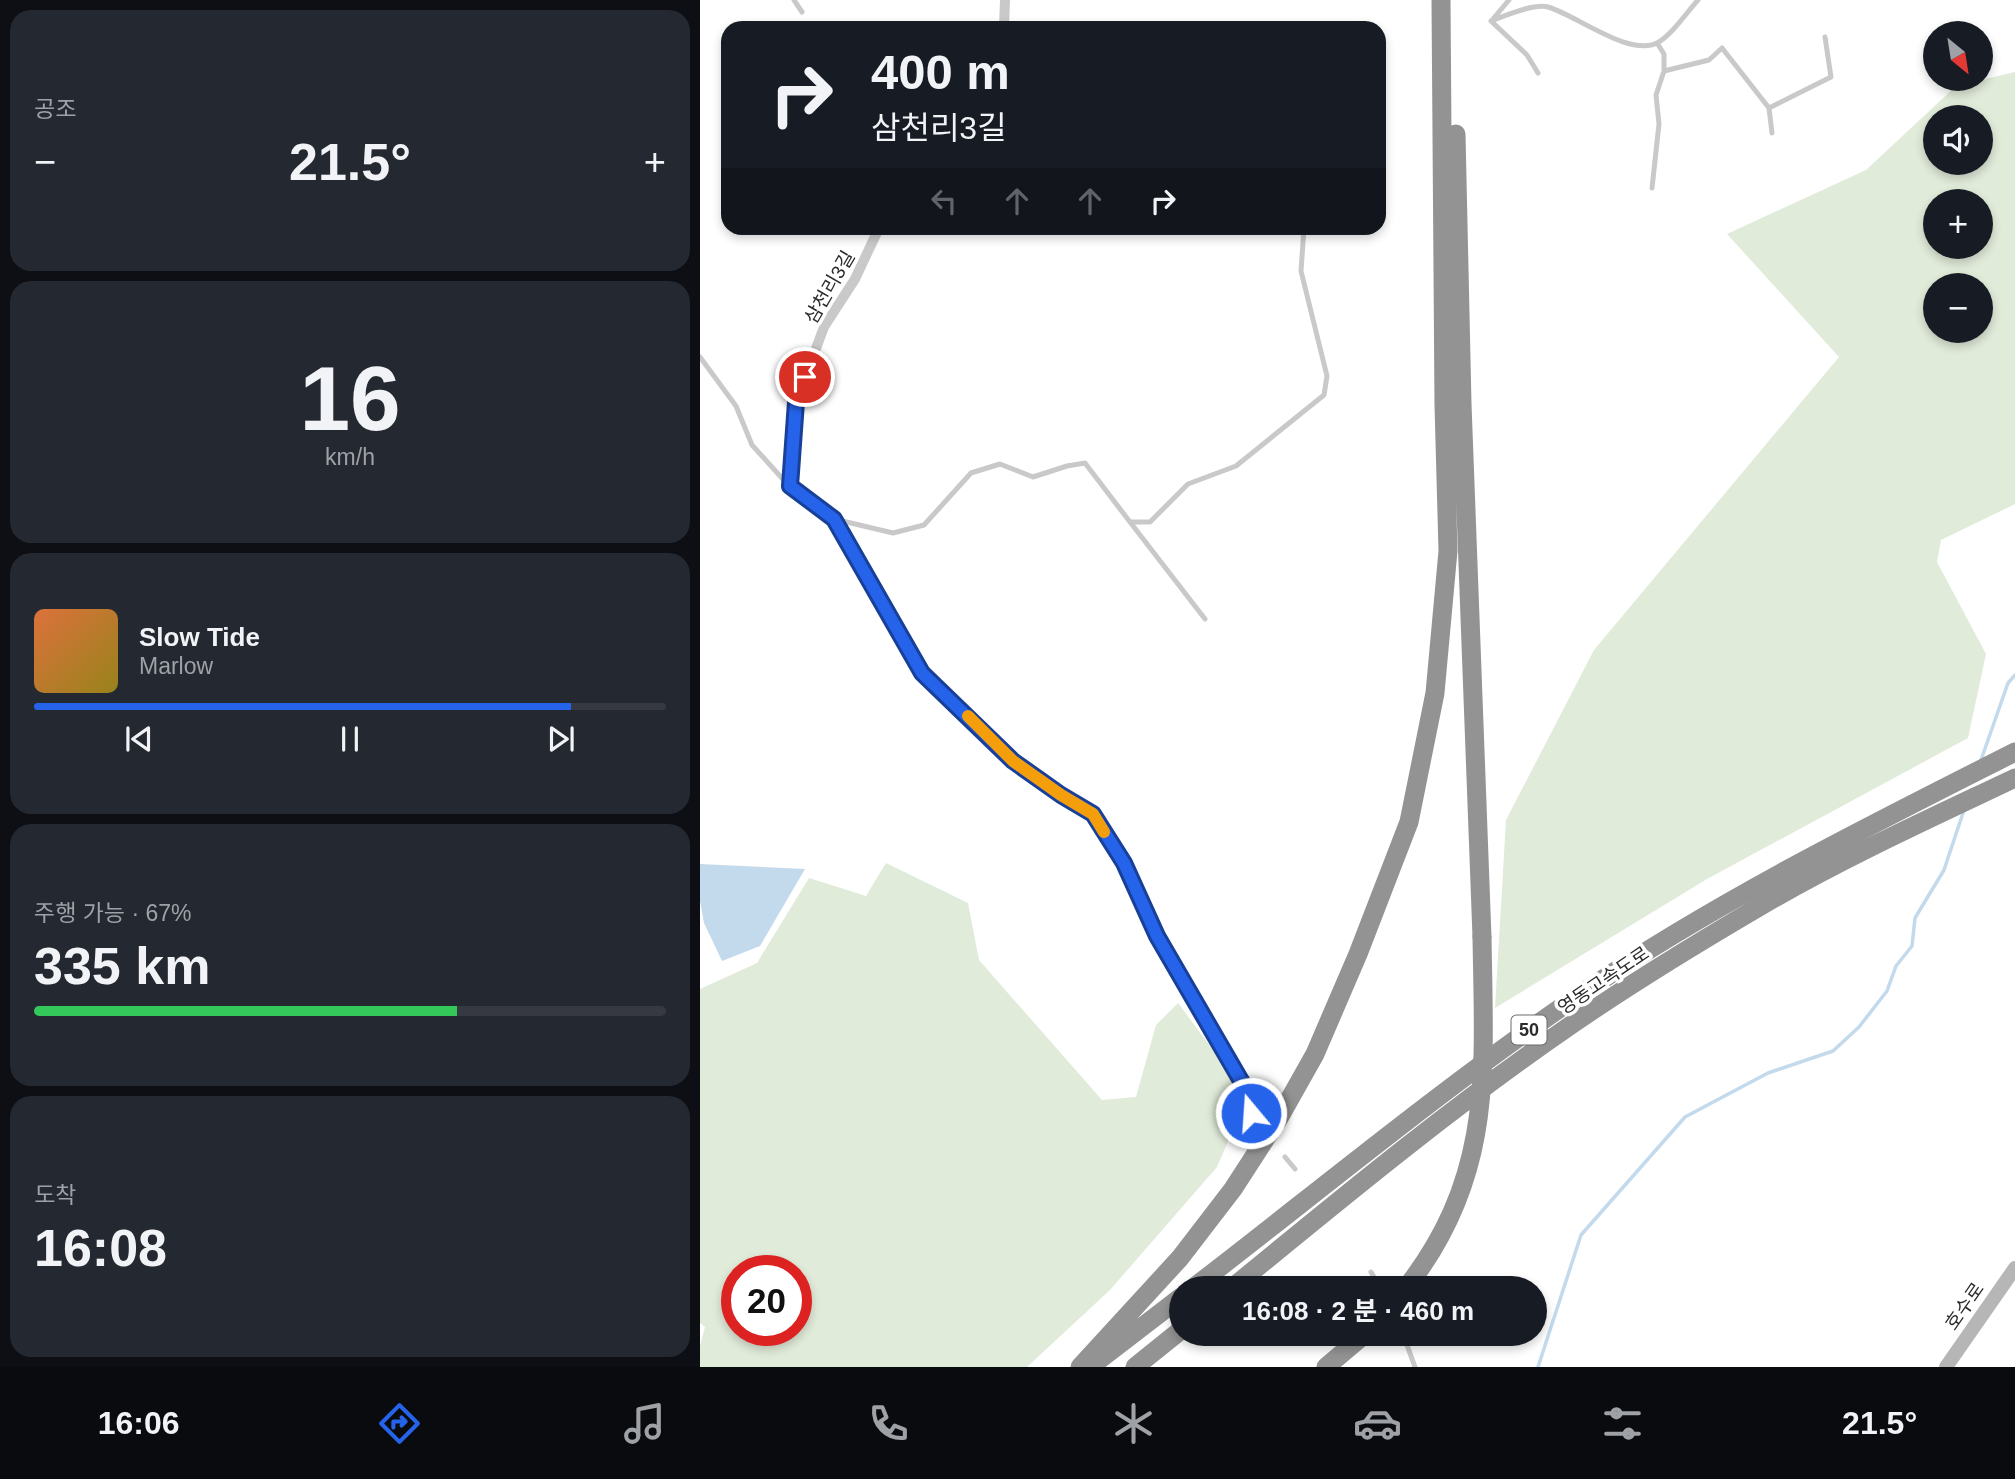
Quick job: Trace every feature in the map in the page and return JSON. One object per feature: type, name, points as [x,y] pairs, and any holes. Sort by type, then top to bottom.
[{"type":"highway","points":[[1080,1367],[1180,1258],[1233,1189],[1279,1118],[1315,1054],[1358,954],[1409,822],[1435,692],[1448,551],[1444,405],[1441,0]]},
{"type":"highway","points":[[1415,1276],[1431,1253],[1465,1183],[1482,1098],[1482,937],[1462,404],[1454,0]]},
{"type":"highway","name":"영동고속도로","points":[[1208,1276],[1398,1129],[1585,991],[1668,937],[1772,878],[2015,752]]},
{"type":"highway","name":"영동고속도로","points":[[1247,1276],[1359,1183],[1572,1024],[1765,903],[1893,836],[2015,778]]},
{"type":"highway","points":[[1090,1367],[1169,1306]]},
{"type":"highway","points":[[1135,1367],[1169,1340]]},
{"type":"highway","points":[[1326,1367],[1351,1346]]},
{"type":"street","points":[[1004,21],[1005,0]]},
{"type":"street","name":"삼천리3길","points":[[790,486],[796,402],[824,327],[855,279],[876,235]]},
{"type":"street","name":"호수로","points":[[1945,1367],[2015,1268]]},
{"type":"lane","points":[[794,0],[802,12]]},
{"type":"lane","points":[[1491,21],[1509,0]]},
{"type":"lane","points":[[1491,21],[1516,12],[1546,6],[1620,41],[1639,47],[1657,43],[1698,0]]},
{"type":"lane","points":[[1491,21],[1527,55],[1538,73]]},
{"type":"lane","points":[[1769,108],[1831,77],[1825,37]]},
{"type":"lane","points":[[1652,188],[1659,124],[1656,95],[1664,71],[1664,54],[1657,43]]},
{"type":"lane","points":[[1664,71],[1709,60],[1722,48],[1769,108],[1772,133]]},
{"type":"lane","points":[[1130,522],[1150,522],[1188,484],[1236,467],[1324,395],[1327,376],[1301,271],[1304,235]]},
{"type":"lane","points":[[700,357],[736,406],[752,445],[790,486],[834,519],[922,673],[1013,761],[1093,814],[1124,863],[1157,936],[1251,1098],[1251,1113]]},
{"type":"lane","points":[[834,519],[893,533],[924,525],[971,473],[1000,464],[1033,477],[1085,463],[1206,619]]},
{"type":"lane","points":[[1285,1157],[1295,1169]]},
{"type":"lane","points":[[1371,1272],[1373,1276]]},
{"type":"lane","points":[[1407,1346],[1415,1367]]},
{"type":"green space","points":[[2015,72],[2015,504],[1941,540],[1937,562],[1986,654],[1968,738],[1707,879],[1495,1008],[1506,820],[1594,650],[1839,357],[1727,234],[1866,170],[1923,117],[1923,175],[1993,175],[1993,105],[1936,105],[1951,91],[1993,91],[1993,77]]},
{"type":"green space","points":[[886,863],[968,903],[979,960],[1102,1100],[1136,1097],[1156,1025],[1178,1003],[1240,1086],[1242,1109],[1217,1167],[1110,1290],[1027,1367],[700,1367],[700,1346],[705,1327],[700,1323],[700,989],[757,963],[809,878],[866,896]]},
{"type":"water","points":[[700,864],[805,869],[760,946],[722,961],[704,923],[700,901]]},
{"type":"waterway","points":[[1981,760],[2008,683],[2015,675]]},
{"type":"waterway","points":[[1538,1367],[1581,1235],[1685,1117],[1768,1073],[1833,1051],[1859,1027],[1887,991],[1896,966],[1912,946],[1915,918],[1944,870],[1964,810]]},
{"type":"slow traffic","points":[[968,716],[1013,761],[1093,814],[1104,832]]},
{"type":"route","points":[[805,377],[796,402],[790,486],[834,519],[922,673],[1013,761],[1093,814],[1124,863],[1157,936],[1251,1098],[1251,1113]]}]
